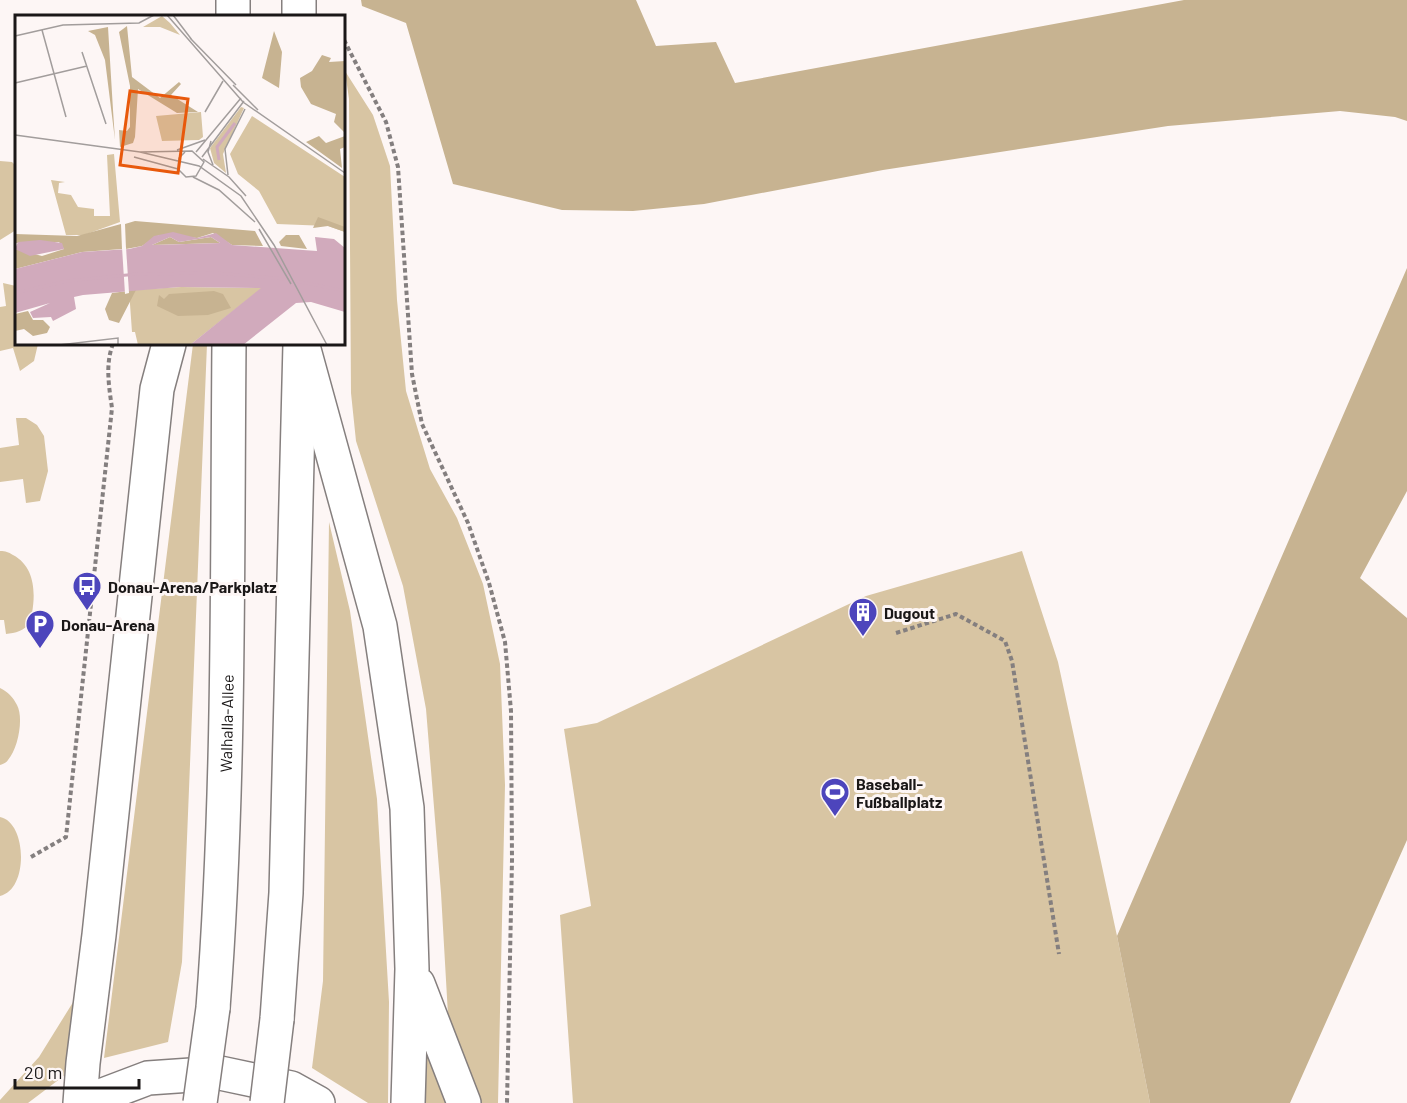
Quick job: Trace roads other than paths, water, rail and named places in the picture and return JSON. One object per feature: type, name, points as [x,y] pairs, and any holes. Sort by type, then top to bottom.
[{"type":"main road","points":[[169,345],[157,389],[81,1103],[148,1078],[220,1073],[291,1088],[318,1103]]},
{"type":"main road","name":"Walhalla-Allee","points":[[200,1103],[213,1008],[225,762],[229,345]]},
{"type":"main road","points":[[301,345],[380,626],[406,808],[412,969],[408,1103]]},
{"type":"main road","points":[[267,1103],[277,1019],[286,893],[301,345]]},
{"type":"main road","points":[[412,969],[464,1103]]},
{"type":"place","name":"Donau-Arena/Parkplatz","points":[[87,612]]},
{"type":"place","name":"Dugout","points":[[863,638]]},
{"type":"place","name":"Donau-Arena","points":[[40,650]]},
{"type":"place","name":"Baseball- Fußballplatz","points":[[835,818]]}]
